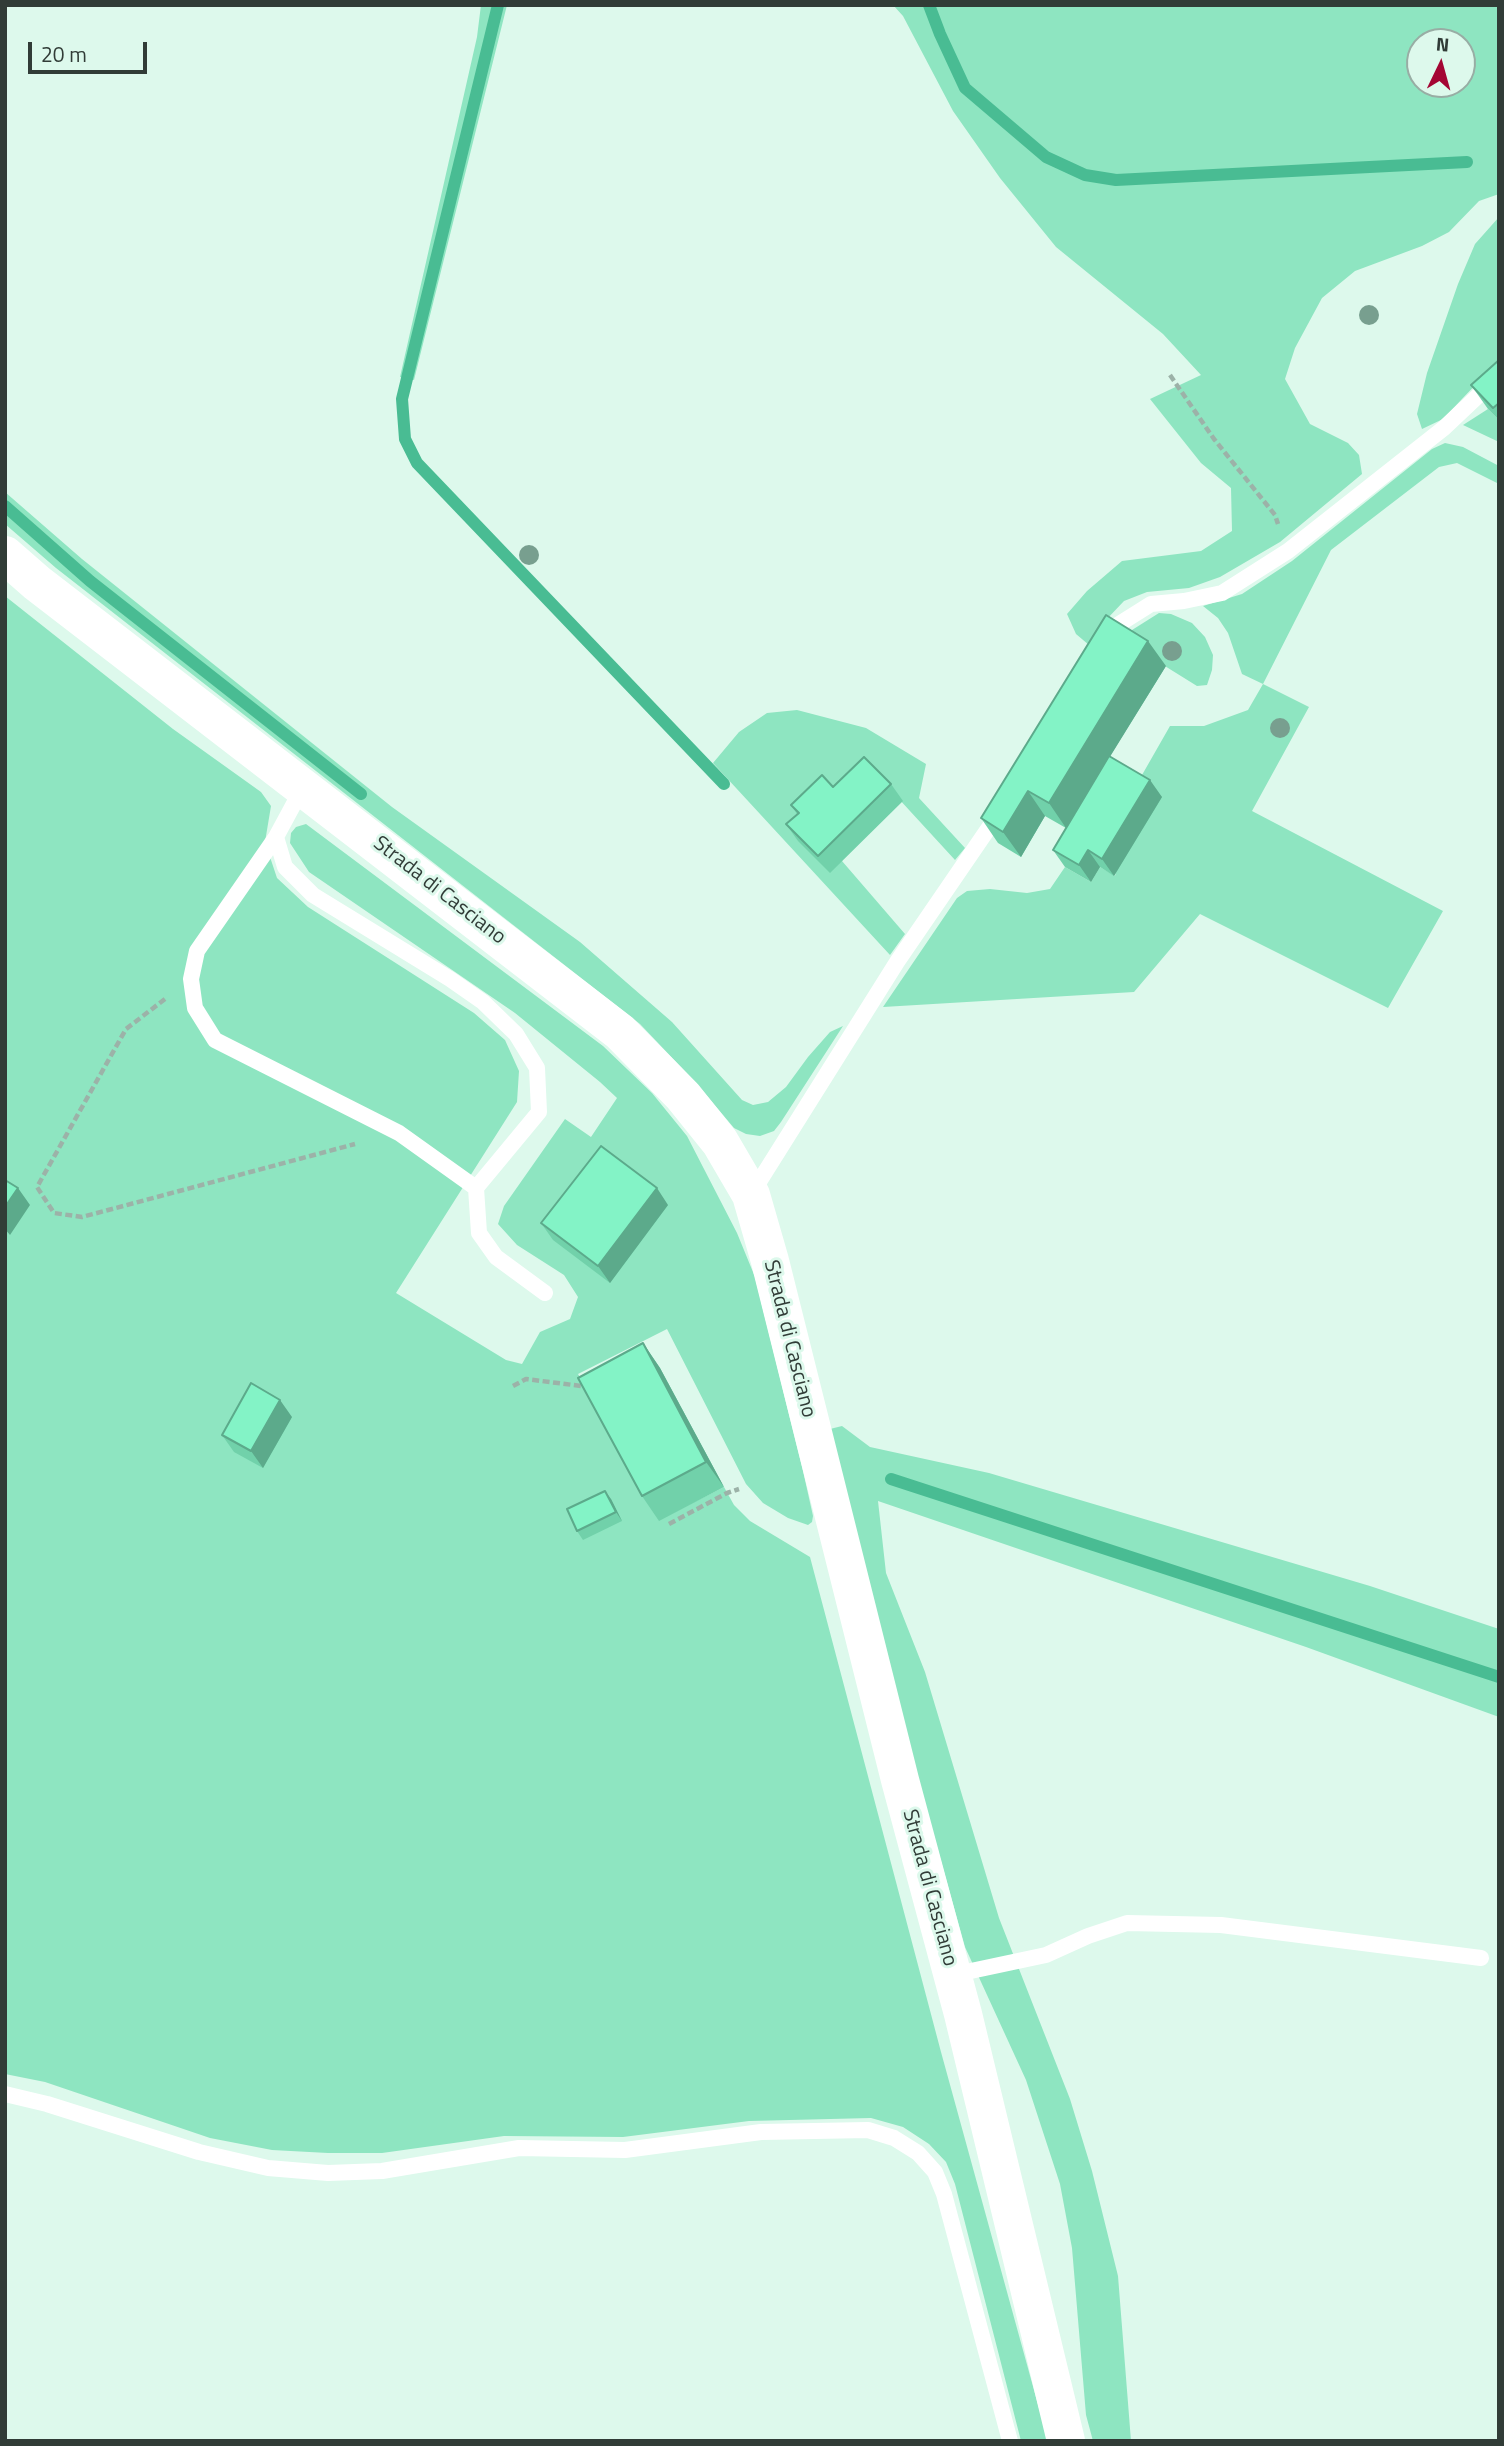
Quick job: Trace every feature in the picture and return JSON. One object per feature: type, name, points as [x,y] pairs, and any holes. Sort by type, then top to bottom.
[{"type":"street","name":"Strada di Casciano","points":[[5,555],[37,583],[621,1032],[683,1096],[720,1142],[751,1195],[952,1975],[1066,2441]]},
{"type":"lane","points":[[1101,650],[1116,626],[1151,604],[1222,593],[1288,551],[1444,428],[1499,376]]},
{"type":"lane","points":[[303,787],[280,825],[276,837],[197,951],[191,979],[195,1008],[215,1040],[399,1133],[476,1188]]},
{"type":"lane","points":[[751,1195],[897,962],[1005,803]]},
{"type":"lane","points":[[276,837],[285,867],[313,895],[483,1002],[516,1034],[537,1068],[539,1112],[476,1188],[479,1233],[496,1257],[545,1293]]},
{"type":"lane","points":[[952,1975],[1046,1955],[1088,1936],[1127,1923],[1221,1925],[1480,1958]]},
{"type":"lane","points":[[5,2094],[199,2152],[268,2168],[328,2173],[382,2171],[519,2148],[625,2150],[761,2132],[868,2130],[894,2138],[918,2153],[934,2172],[944,2194],[1010,2441]]},
{"type":"path","points":[[1170,375],[1214,439],[1275,515],[1288,551]]},
{"type":"path","points":[[191,979],[127,1029],[37,1187],[54,1213],[82,1217],[399,1133]]},
{"type":"path","points":[[513,1386],[526,1379],[589,1387]]},
{"type":"path","points":[[669,1524],[739,1489]]},
{"type":"green space","points":[[481,5],[507,5],[414,380],[400,377],[477,37]]},
{"type":"green space","points":[[893,5],[1499,5],[1499,194],[1479,201],[1449,232],[1422,246],[1355,271],[1322,298],[1295,348],[1285,379],[1310,424],[1348,443],[1359,455],[1362,474],[1280,542],[1220,577],[1189,588],[1147,592],[1124,601],[1106,620],[1089,645],[1076,634],[1067,614],[1087,591],[1122,561],[1201,551],[1232,531],[1231,488],[1201,463],[1150,399],[1201,375],[1163,334],[1056,247],[1000,178],[953,111],[903,16]]},
{"type":"green space","points":[[1499,217],[1499,360],[1443,419],[1422,429],[1417,414],[1427,373],[1458,284],[1475,244]]},
{"type":"green space","points":[[1488,409],[1499,420],[1499,442],[1463,425]]},
{"type":"green space","points":[[1445,443],[1463,447],[1499,466],[1499,484],[1457,463],[1439,467],[1331,550],[1263,684],[1242,674],[1228,633],[1218,618],[1203,606],[1242,594],[1292,561],[1432,449]]},
{"type":"green space","points":[[5,492],[82,559],[392,807],[580,942],[672,1022],[742,1100],[753,1105],[768,1102],[786,1087],[830,1032],[843,1026],[774,1131],[760,1136],[746,1134],[734,1128],[640,1024],[56,568],[5,524]]},
{"type":"green space","points":[[5,596],[173,729],[261,792],[271,806],[265,842],[277,878],[308,907],[474,1013],[505,1040],[519,1071],[517,1102],[396,1293],[506,1360],[522,1364],[540,1332],[570,1319],[578,1297],[564,1275],[517,1245],[498,1224],[504,1206],[565,1119],[591,1137],[617,1098],[515,1013],[309,872],[290,843],[291,833],[296,827],[306,824],[603,1046],[652,1093],[687,1136],[737,1233],[755,1277],[803,1471],[812,1522],[808,1525],[788,1518],[763,1503],[746,1484],[667,1329],[578,1374],[659,1520],[724,1487],[734,1505],[750,1521],[810,1557],[941,2052],[1048,2441],[1021,2441],[955,2184],[946,2162],[929,2144],[903,2127],[871,2118],[749,2121],[623,2137],[504,2136],[382,2153],[272,2150],[210,2138],[45,2082],[5,2074]]},
{"type":"green space","points":[[1159,613],[1171,614],[1192,623],[1205,637],[1213,655],[1207,685],[1197,686],[1123,640],[1132,630]]},
{"type":"green space","points":[[1263,684],[1309,707],[1252,811],[1443,911],[1388,1008],[1200,914],[1134,992],[883,1007],[957,898],[967,891],[990,889],[1027,893],[1050,889],[1065,867],[1091,882],[1100,867],[1115,876],[1138,782],[1170,726],[1204,726],[1248,710]]},
{"type":"green space","points":[[797,710],[866,728],[926,764],[919,798],[965,848],[955,860],[876,774],[842,861],[905,934],[890,955],[713,763],[739,732],[767,713]]},
{"type":"green space","points":[[842,1426],[870,1447],[989,1473],[1370,1586],[1499,1629],[1499,1717],[1306,1647],[878,1501],[886,1573],[925,1672],[999,1918],[1070,2099],[1092,2171],[1118,2276],[1131,2441],[1093,2441],[1086,2415],[1072,2248],[1060,2184],[1026,2080],[965,1947],[879,1639],[826,1430]]},
{"type":"building","points":[[1499,360],[1499,403],[1493,408],[1471,385]]},
{"type":"building","points":[[1106,615],[1148,641],[1049,803],[1028,791],[1003,832],[981,818]]},
{"type":"building","points":[[1109,756],[1150,780],[1102,859],[1088,850],[1079,865],[1053,850]]},
{"type":"building","points":[[864,757],[891,784],[818,856],[786,824],[799,813],[791,805],[822,775],[833,787]]},
{"type":"building","points":[[601,1146],[657,1188],[598,1266],[541,1223]]},
{"type":"building","points":[[5,1180],[18,1188],[5,1207]]},
{"type":"building","points":[[643,1343],[706,1462],[642,1496],[578,1378]]},
{"type":"building","points":[[251,1383],[280,1400],[251,1451],[222,1435]]},
{"type":"building","points":[[605,1491],[616,1512],[577,1531],[567,1509]]},
{"type":"waterway","points":[[498,5],[402,399],[405,439],[417,463],[724,784]]},
{"type":"waterway","points":[[929,5],[965,88],[1046,157],[1085,175],[1116,180],[1467,162]]},
{"type":"waterway","points":[[5,506],[90,581],[361,794]]},
{"type":"waterway","points":[[891,1479],[1499,1677]]}]
